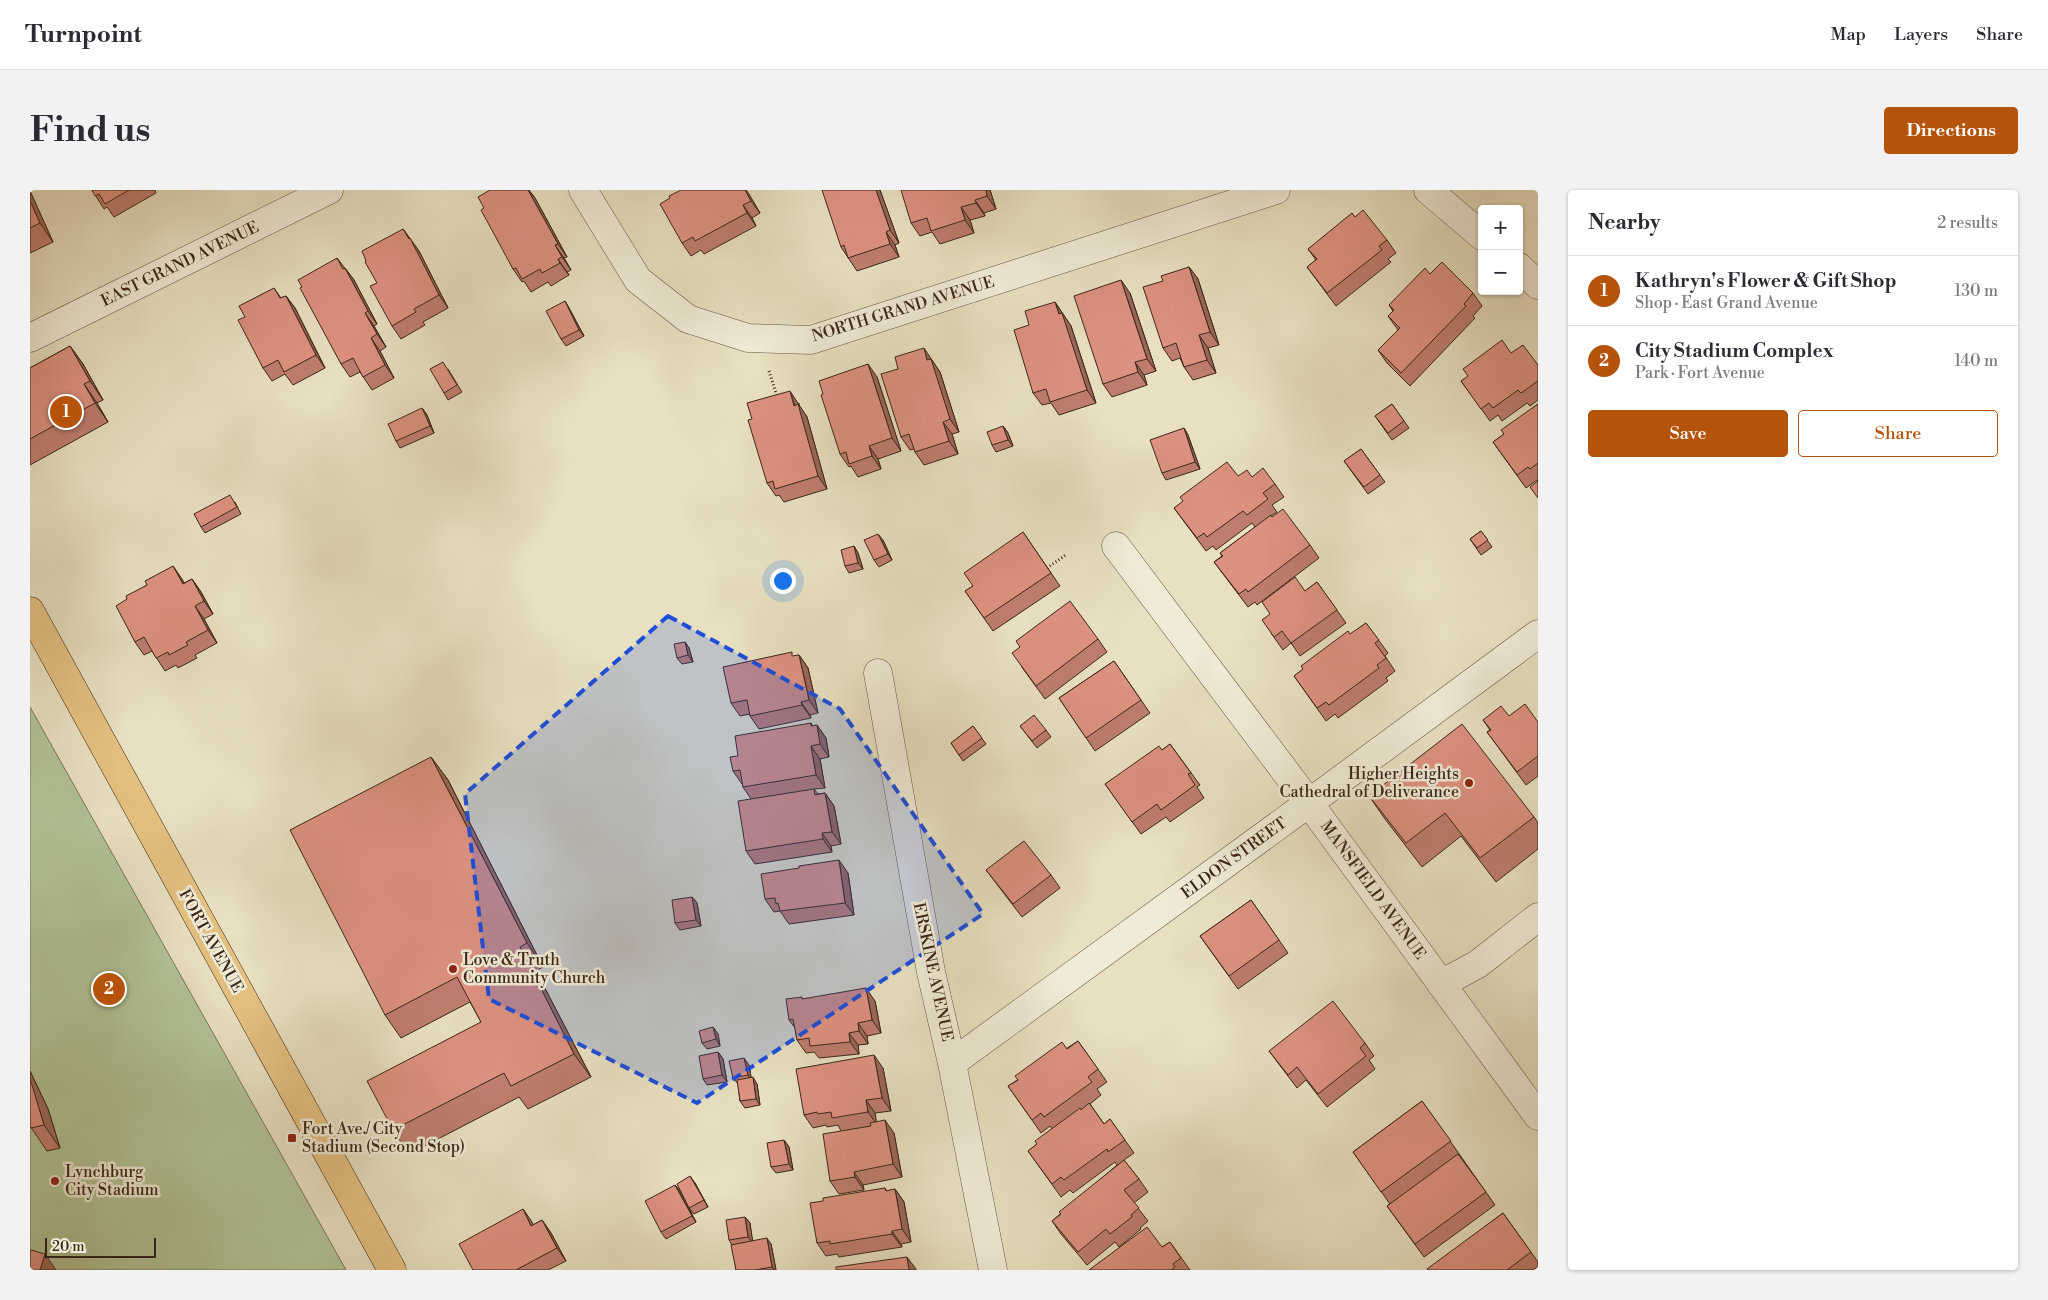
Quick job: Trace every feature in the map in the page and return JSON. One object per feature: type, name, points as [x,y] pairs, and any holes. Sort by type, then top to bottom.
[{"type":"main road","name":"FORT AVENUE","points":[[30,612],[392,1270]]},
{"type":"street","name":"EAST GRAND AVENUE","points":[[30,338],[329,190]]},
{"type":"street","name":"NORTH GRAND AVENUE","points":[[584,190],[638,280],[688,319],[748,338],[811,340],[1276,190]]},
{"type":"street","points":[[1428,190],[1478,233]]},
{"type":"street","points":[[1523,271],[1538,285]]},
{"type":"street","name":"MANSFIELD AVENUE","points":[[1116,546],[1309,803],[1538,1116]]},
{"type":"street","name":"ELDON STREET","points":[[952,1063],[1538,634]]},
{"type":"street","name":"ERSKINE AVENUE","points":[[878,673],[931,972],[952,1063],[993,1270]]},
{"type":"street","points":[[1441,984],[1478,964],[1538,917]]},
{"type":"path","points":[[768,366],[778,400]]},
{"type":"path","points":[[1047,568],[1067,554]]},
{"type":"highlighted area","points":[[668,616],[840,709],[983,914],[697,1103],[489,999],[465,794]]},
{"type":"green space","points":[[30,707],[346,1270],[30,1270]]},
{"type":"building","points":[[92,190],[129,190],[105,204],[99,194],[95,196]]},
{"type":"building","points":[[490,190],[528,190],[558,244],[555,245],[562,257],[558,259],[560,263],[542,273],[540,269],[522,279],[516,268],[513,269],[481,210],[484,208],[478,197]]},
{"type":"building","points":[[681,190],[745,190],[751,201],[743,205],[747,213],[695,241],[693,237],[682,243],[660,204],[670,198],[669,196]]},
{"type":"building","points":[[822,190],[876,190],[890,230],[886,232],[890,244],[848,258],[844,245],[841,247]]},
{"type":"building","points":[[901,190],[986,190],[987,196],[975,200],[976,203],[961,207],[965,220],[931,231],[927,218],[911,223]]},
{"type":"building","points":[[30,201],[40,223],[30,228]]},
{"type":"building","points":[[1363,210],[1387,240],[1379,246],[1382,250],[1327,293],[1307,267],[1317,259],[1308,249],[1352,213],[1355,217]]},
{"type":"building","points":[[403,229],[410,238],[439,295],[414,309],[416,312],[392,326],[370,286],[377,283],[365,262],[362,251]]},
{"type":"building","points":[[337,258],[343,269],[345,268],[368,311],[365,313],[377,334],[371,338],[385,365],[363,377],[353,358],[341,364],[300,288],[302,287],[298,280]]},
{"type":"building","points":[[1442,262],[1473,293],[1464,304],[1466,306],[1401,373],[1378,350],[1400,328],[1388,316],[1394,310],[1389,305],[1425,268],[1430,274]]},
{"type":"building","points":[[1189,267],[1210,332],[1199,335],[1207,360],[1184,367],[1176,343],[1163,348],[1143,287],[1163,281],[1161,276]]},
{"type":"building","points":[[1121,280],[1147,359],[1135,362],[1138,372],[1103,384],[1074,296]]},
{"type":"building","points":[[274,288],[280,298],[286,296],[316,355],[284,372],[278,360],[263,368],[238,320],[245,317],[239,306]]},
{"type":"building","points":[[565,301],[579,330],[561,339],[546,311]]},
{"type":"building","points":[[1055,302],[1059,314],[1062,313],[1087,390],[1050,402],[1046,389],[1033,393],[1014,330],[1029,325],[1025,311]]},
{"type":"building","points":[[1502,340],[1511,353],[1523,345],[1538,365],[1538,381],[1521,393],[1518,390],[1493,408],[1489,403],[1481,409],[1461,381],[1468,376],[1463,369]]},
{"type":"building","points":[[70,346],[90,381],[84,384],[95,403],[30,439],[30,368]]},
{"type":"building","points":[[924,348],[927,360],[931,359],[950,419],[943,422],[949,441],[915,452],[909,434],[901,437],[881,374],[898,369],[895,357]]},
{"type":"building","points":[[443,362],[457,385],[444,393],[430,369]]},
{"type":"building","points":[[868,364],[892,438],[869,446],[872,456],[849,464],[846,452],[840,454],[821,395],[823,394],[819,381]]},
{"type":"building","points":[[790,391],[794,406],[798,404],[818,476],[775,489],[773,481],[767,483],[748,420],[752,419],[747,403]]},
{"type":"building","points":[[1392,404],[1404,421],[1388,433],[1375,416]]},
{"type":"building","points":[[1538,404],[1538,463],[1517,475],[1493,442],[1504,434],[1501,430]]},
{"type":"building","points":[[422,408],[430,426],[396,441],[388,424]]},
{"type":"building","points":[[1003,426],[1008,440],[992,445],[987,432]]},
{"type":"building","points":[[1184,428],[1195,462],[1162,473],[1150,440]]},
{"type":"building","points":[[1361,449],[1380,475],[1364,487],[1344,461]]},
{"type":"building","points":[[1227,462],[1238,476],[1247,470],[1252,477],[1263,468],[1275,484],[1263,493],[1268,499],[1247,515],[1243,511],[1207,537],[1204,533],[1197,538],[1174,508],[1183,501],[1180,497]]},
{"type":"building","points":[[1538,481],[1538,498],[1530,487]]},
{"type":"building","points":[[230,495],[237,507],[201,527],[194,514]]},
{"type":"building","points":[[1283,509],[1310,545],[1248,592],[1246,589],[1239,594],[1214,562],[1223,556],[1220,553],[1271,515],[1272,517]]},
{"type":"building","points":[[1481,531],[1488,540],[1477,548],[1470,539]]},
{"type":"building","points":[[1023,532],[1051,573],[984,618],[965,591],[973,586],[964,573]]},
{"type":"building","points":[[878,534],[888,554],[874,560],[864,540]]},
{"type":"building","points":[[854,546],[858,563],[845,566],[841,550]]},
{"type":"building","points":[[173,566],[183,584],[192,579],[204,601],[195,606],[208,630],[186,642],[188,645],[169,655],[168,652],[156,658],[144,637],[135,642],[116,606],[127,599],[126,596],[147,585],[145,581]]},
{"type":"building","points":[[1295,577],[1305,591],[1317,582],[1337,610],[1291,643],[1282,631],[1274,637],[1262,620],[1270,614],[1262,602]]},
{"type":"building","points":[[1070,601],[1098,639],[1036,686],[1012,653],[1020,647],[1016,641]]},
{"type":"building","points":[[1366,623],[1379,640],[1375,643],[1386,658],[1377,665],[1379,668],[1329,705],[1326,702],[1317,708],[1294,676],[1303,669],[1301,666],[1348,631],[1350,634]]},
{"type":"building","points":[[685,642],[688,655],[677,658],[674,644]]},
{"type":"building","points":[[792,652],[792,656],[799,655],[809,700],[801,702],[802,705],[750,716],[747,700],[731,703],[723,667]]},
{"type":"building","points":[[1114,661],[1141,700],[1086,738],[1059,698]]},
{"type":"building","points":[[1525,704],[1538,722],[1538,756],[1517,772],[1487,732],[1491,730],[1483,720],[1501,706],[1509,716]]},
{"type":"building","points":[[1034,715],[1046,730],[1032,741],[1020,726]]},
{"type":"building","points":[[811,723],[811,726],[817,725],[820,744],[811,746],[816,775],[743,787],[740,770],[733,771],[730,757],[738,756],[735,736]]},
{"type":"building","name":"Higher Heights Cathedral of Deliverance","points":[[1462,724],[1534,817],[1480,858],[1445,813],[1406,843],[1369,796]]},
{"type":"building","points":[[973,726],[982,738],[959,755],[951,743]]},
{"type":"building","points":[[1170,744],[1191,773],[1188,774],[1195,785],[1161,810],[1157,804],[1132,822],[1105,784],[1159,746],[1162,750]]},
{"type":"building","name":"Love & Truth Community Church","points":[[431,757],[527,943],[520,947],[574,1054],[511,1086],[504,1073],[393,1130],[367,1081],[481,1022],[457,977],[385,1015],[290,830]]},
{"type":"building","points":[[814,789],[815,795],[825,793],[832,832],[822,833],[823,839],[746,851],[738,801]]},
{"type":"building","points":[[1024,841],[1051,875],[1013,904],[986,870]]},
{"type":"building","points":[[839,860],[845,903],[780,911],[775,898],[765,899],[761,874]]},
{"type":"building","points":[[692,897],[696,920],[675,923],[672,900]]},
{"type":"building","points":[[1251,900],[1279,940],[1229,976],[1200,936]]},
{"type":"building","points":[[866,988],[872,1020],[858,1023],[859,1031],[849,1033],[850,1042],[810,1046],[809,1038],[797,1040],[793,1019],[789,1020],[786,999],[802,997],[802,999]]},
{"type":"building","points":[[1333,1001],[1365,1043],[1360,1048],[1366,1056],[1318,1094],[1297,1067],[1288,1075],[1269,1051]]},
{"type":"building","points":[[713,1027],[716,1039],[702,1043],[699,1031]]},
{"type":"building","points":[[1078,1041],[1098,1069],[1088,1077],[1092,1082],[1044,1117],[1041,1113],[1032,1120],[1008,1086],[1018,1080],[1015,1076],[1062,1042],[1067,1049]]},
{"type":"building","points":[[718,1052],[722,1075],[703,1079],[699,1056]]},
{"type":"building","points":[[874,1055],[882,1098],[866,1100],[868,1112],[832,1118],[831,1112],[818,1114],[817,1112],[804,1115],[796,1069]]},
{"type":"building","points":[[744,1058],[748,1075],[733,1078],[729,1061]]},
{"type":"building","points":[[753,1077],[756,1099],[740,1101],[737,1080]]},
{"type":"building","points":[[30,1081],[44,1125],[31,1128],[30,1126]]},
{"type":"building","points":[[1422,1101],[1451,1141],[1381,1192],[1353,1152]]},
{"type":"building","points":[[1089,1103],[1104,1124],[1110,1119],[1125,1140],[1108,1152],[1107,1149],[1064,1180],[1061,1177],[1052,1184],[1028,1151],[1037,1144],[1035,1141]]},
{"type":"building","points":[[885,1120],[893,1164],[854,1172],[855,1177],[830,1181],[823,1134],[871,1126],[870,1123]]},
{"type":"building","points":[[784,1140],[789,1164],[771,1167],[767,1143]]},
{"type":"building","points":[[1458,1154],[1486,1192],[1415,1244],[1387,1206]]},
{"type":"building","points":[[1124,1160],[1139,1179],[1124,1190],[1139,1208],[1131,1215],[1132,1217],[1110,1234],[1106,1229],[1078,1252],[1052,1221],[1061,1214],[1059,1212]]},
{"type":"building","points":[[690,1176],[704,1200],[689,1208],[677,1184]]},
{"type":"building","points":[[675,1185],[692,1216],[661,1232],[645,1201]]},
{"type":"building","points":[[885,1188],[886,1191],[895,1189],[902,1229],[892,1231],[892,1234],[830,1244],[830,1241],[817,1243],[810,1203],[823,1201],[823,1198]]},
{"type":"building","points":[[523,1209],[531,1226],[542,1220],[557,1248],[516,1270],[473,1270],[459,1244]]},
{"type":"building","points":[[1503,1213],[1531,1252],[1507,1270],[1427,1269]]},
{"type":"building","points":[[745,1217],[748,1237],[729,1240],[726,1220]]},
{"type":"building","points":[[1147,1227],[1162,1247],[1170,1242],[1181,1258],[1173,1264],[1175,1267],[1171,1270],[1089,1270]]},
{"type":"building","points":[[767,1238],[772,1267],[755,1270],[736,1270],[731,1245]]},
{"type":"building","points":[[31,1250],[45,1254],[40,1270],[30,1270]]},
{"type":"building","points":[[907,1257],[909,1270],[836,1270],[836,1267]]},
{"type":"place","name":"Kathryn's Flower & Gift Shop","points":[[66,412]]},
{"type":"place","name":"Higher Heights Cathedral of Deliverance","points":[[1469,783]]},
{"type":"place","name":"Love & Truth Community Church","points":[[453,969]]},
{"type":"place","name":"City Stadium Complex","points":[[109,989]]},
{"type":"place","name":"Fort Ave./ City Stadium (Second Stop)","points":[[292,1138]]},
{"type":"place","name":"Lynchburg City Stadium","points":[[55,1181]]}]
